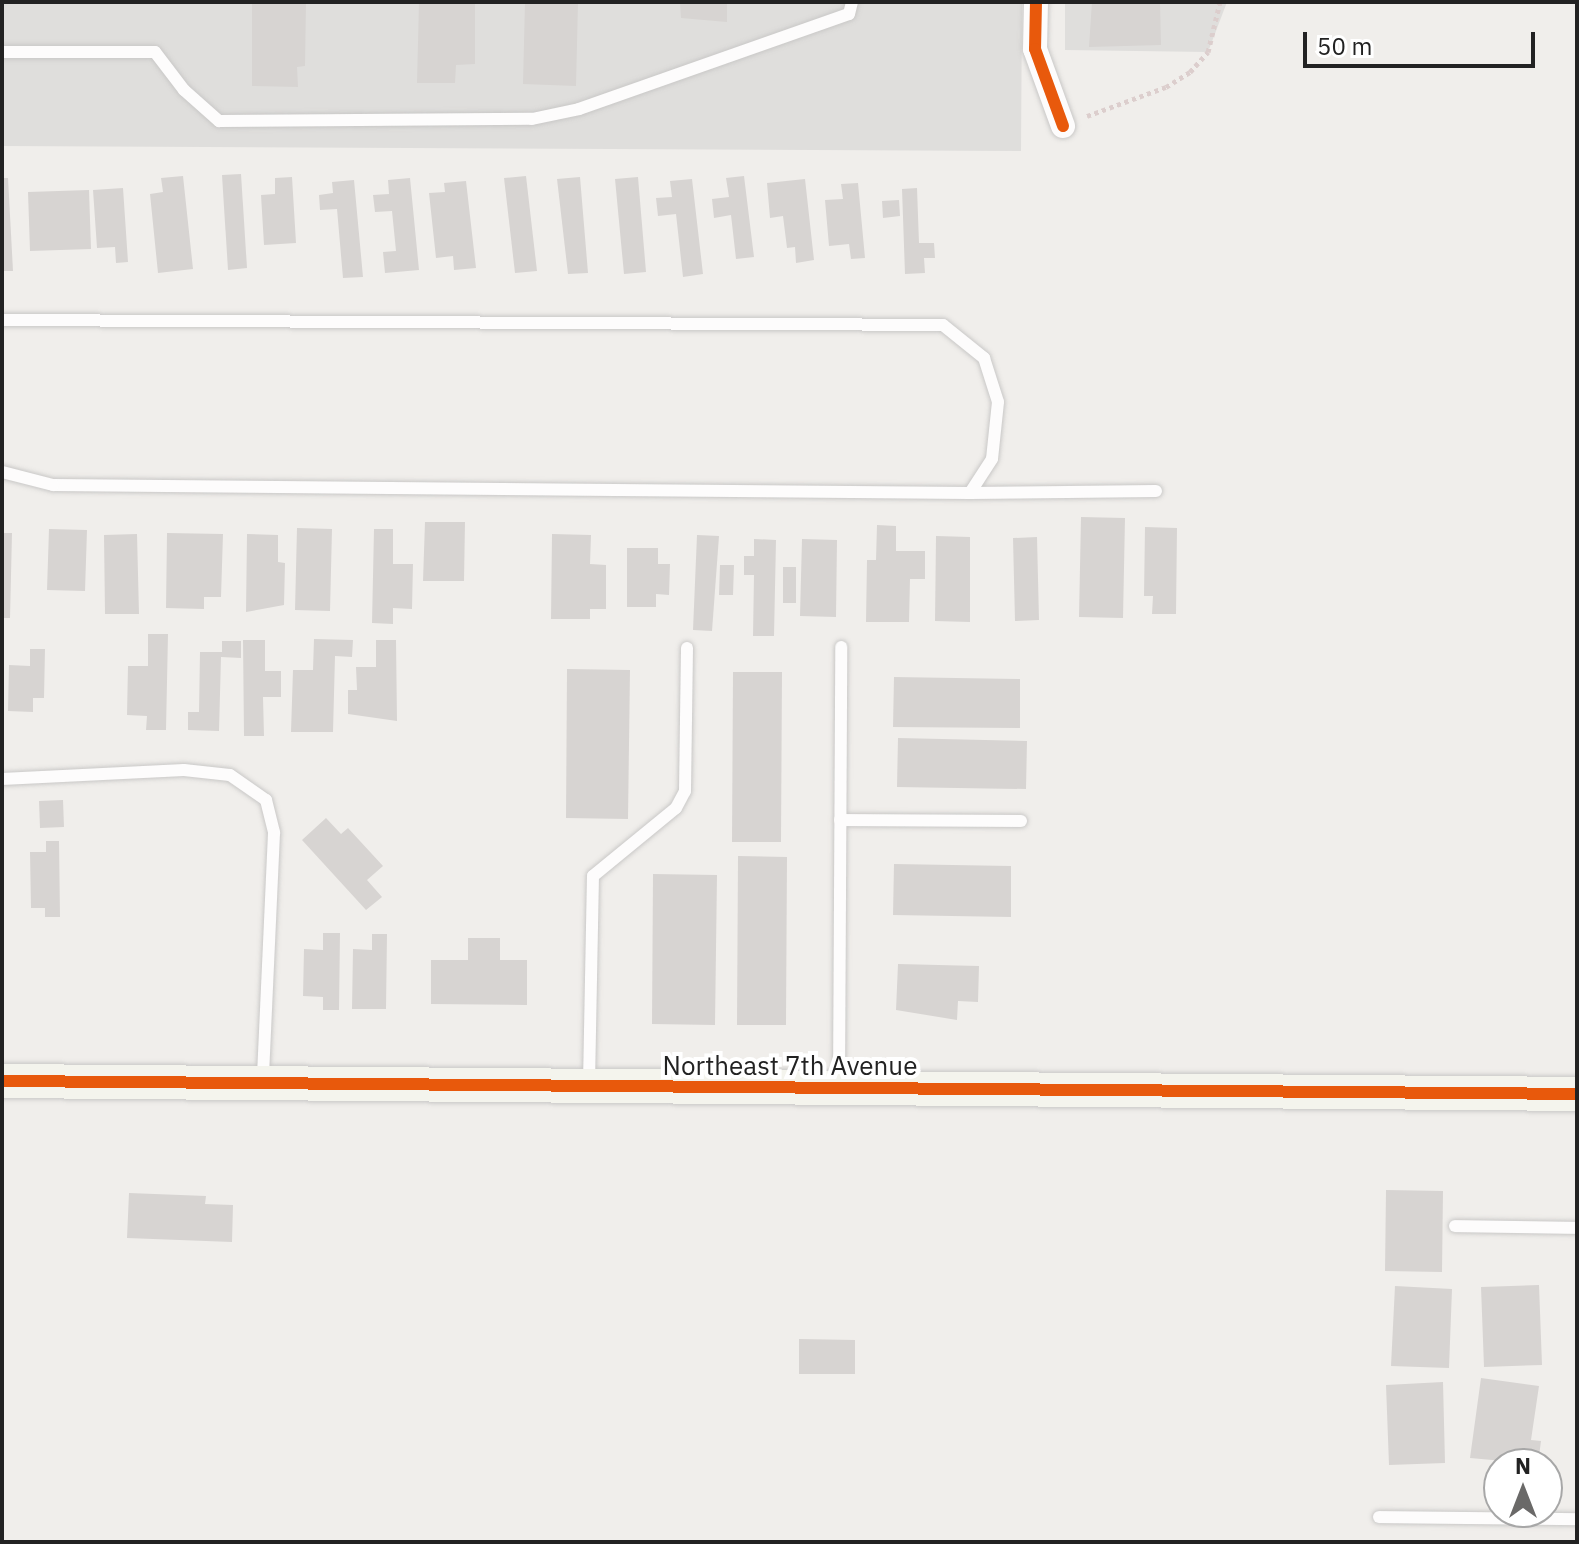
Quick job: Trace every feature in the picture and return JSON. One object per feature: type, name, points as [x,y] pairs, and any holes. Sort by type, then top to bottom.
[{"type":"street","points":[[1036,2],[1035,49],[1063,126]]},
{"type":"street","name":"Northeast 7th Avenue","points":[[2,1081],[1577,1094]]},
{"type":"lane","points":[[2,52],[155,52],[219,121],[532,119],[579,109],[849,14],[852,2]]},
{"type":"lane","points":[[2,320],[943,325],[984,358],[998,402],[992,459],[970,493]]},
{"type":"lane","points":[[2,472],[53,485],[970,493],[1156,491]]},
{"type":"lane","points":[[839,1088],[841,647]]},
{"type":"lane","points":[[589,1086],[593,876],[676,808],[685,791],[687,648]]},
{"type":"lane","points":[[2,779],[184,770],[230,775],[266,800],[274,833],[263,1083]]},
{"type":"lane","points":[[840,820],[1021,821]]},
{"type":"lane","points":[[1455,1226],[1577,1228]]},
{"type":"lane","points":[[1379,1517],[1577,1519]]},
{"type":"path","points":[[1063,126],[1166,87],[1190,72],[1208,52],[1220,2]]},
{"type":"shaded area","points":[[2,2],[1022,2],[1021,151],[2,146]]},
{"type":"shaded area","points":[[1065,2],[1227,2],[1208,52],[1065,50]]},
{"type":"building","points":[[252,2],[306,2],[305,66],[297,67],[298,87],[252,86]]},
{"type":"building","points":[[419,2],[475,2],[475,64],[456,65],[455,83],[417,83]]},
{"type":"building","points":[[525,2],[578,2],[576,86],[523,84]]},
{"type":"building","points":[[680,2],[727,2],[727,22],[681,18]]},
{"type":"building","points":[[1092,2],[1160,2],[1161,45],[1089,47]]},
{"type":"building","points":[[241,174],[247,268],[228,270],[222,175]]},
{"type":"building","points":[[183,176],[193,269],[158,273],[150,194],[163,192],[161,178]]},
{"type":"building","points":[[526,176],[537,271],[515,273],[504,178]]},
{"type":"building","points":[[744,176],[754,257],[736,259],[731,215],[714,218],[712,199],[729,197],[726,178]]},
{"type":"building","points":[[292,177],[296,243],[264,245],[261,195],[275,194],[275,178]]},
{"type":"building","points":[[580,177],[588,273],[568,274],[557,179]]},
{"type":"building","points":[[638,177],[646,272],[624,274],[615,179]]},
{"type":"building","points":[[2,178],[8,178],[13,271],[2,271]]},
{"type":"building","points":[[410,178],[419,270],[385,273],[383,252],[396,251],[392,211],[375,212],[373,195],[389,194],[388,180]]},
{"type":"building","points":[[692,179],[703,274],[683,277],[676,214],[658,216],[656,198],[672,197],[670,181]]},
{"type":"building","points":[[805,179],[814,260],[796,263],[795,247],[787,248],[783,216],[770,218],[767,183]]},
{"type":"building","points":[[354,180],[363,277],[343,278],[337,209],[320,210],[319,195],[333,193],[332,182]]},
{"type":"building","points":[[466,181],[476,268],[454,270],[453,256],[436,258],[429,193],[445,192],[444,183]]},
{"type":"building","points":[[858,183],[865,258],[851,259],[849,244],[829,246],[825,200],[843,199],[841,184]]},
{"type":"building","points":[[123,188],[128,262],[116,263],[115,247],[97,248],[93,190]]},
{"type":"building","points":[[917,188],[919,243],[934,243],[935,258],[924,258],[925,273],[905,274],[902,189]]},
{"type":"building","points":[[89,190],[91,249],[30,251],[28,192]]},
{"type":"building","points":[[899,200],[900,216],[883,218],[882,201]]},
{"type":"building","points":[[1081,517],[1125,518],[1123,618],[1079,617]]},
{"type":"building","points":[[425,522],[465,522],[464,581],[423,581]]},
{"type":"building","points":[[877,525],[896,526],[896,551],[925,551],[925,579],[910,579],[909,622],[866,622],[867,560],[876,560]]},
{"type":"building","points":[[1145,527],[1177,528],[1176,614],[1152,614],[1153,596],[1144,596]]},
{"type":"building","points":[[297,528],[332,529],[330,611],[295,610]]},
{"type":"building","points":[[49,529],[87,530],[85,591],[47,590]]},
{"type":"building","points":[[374,529],[393,529],[393,564],[413,564],[412,609],[393,608],[393,624],[372,623]]},
{"type":"building","points":[[2,533],[12,533],[10,618],[2,618]]},
{"type":"building","points":[[167,533],[223,534],[221,597],[204,597],[204,609],[166,608]]},
{"type":"building","points":[[137,534],[139,614],[105,614],[104,535]]},
{"type":"building","points":[[247,534],[278,535],[278,562],[285,563],[284,605],[246,612]]},
{"type":"building","points":[[552,534],[591,535],[590,564],[606,565],[606,609],[590,609],[590,619],[551,619]]},
{"type":"building","points":[[697,535],[719,536],[712,631],[693,630]]},
{"type":"building","points":[[936,536],[970,537],[970,622],[935,621]]},
{"type":"building","points":[[1037,537],[1039,620],[1015,621],[1013,538]]},
{"type":"building","points":[[754,539],[776,540],[774,636],[753,636],[754,575],[744,575],[744,556],[754,556]]},
{"type":"building","points":[[802,539],[837,540],[836,617],[800,616]]},
{"type":"building","points":[[627,548],[658,548],[658,564],[670,564],[669,595],[656,594],[656,607],[627,607]]},
{"type":"building","points":[[720,565],[734,565],[733,595],[719,595]]},
{"type":"building","points":[[783,567],[796,567],[796,603],[783,603]]},
{"type":"building","points":[[148,634],[168,634],[166,730],[146,730],[147,716],[127,715],[128,666],[148,666]]},
{"type":"building","points":[[314,639],[353,640],[352,657],[335,656],[333,732],[291,732],[293,670],[313,670]]},
{"type":"building","points":[[243,640],[265,640],[265,671],[281,671],[281,697],[263,697],[264,736],[244,736]]},
{"type":"building","points":[[376,640],[396,640],[397,721],[348,714],[348,690],[357,690],[356,667],[376,667]]},
{"type":"building","points":[[222,641],[241,641],[241,658],[221,657],[219,731],[188,730],[188,712],[199,712],[200,652],[222,652]]},
{"type":"building","points":[[30,649],[45,649],[44,698],[33,698],[33,712],[8,711],[9,665],[30,666]]},
{"type":"building","points":[[567,669],[630,670],[628,819],[566,818]]},
{"type":"building","points":[[733,672],[782,672],[781,842],[732,842]]},
{"type":"building","points":[[894,677],[1020,679],[1020,728],[893,727]]},
{"type":"building","points":[[898,738],[1027,741],[1026,789],[897,787]]},
{"type":"building","points":[[63,800],[64,827],[40,828],[39,801]]},
{"type":"building","points":[[326,818],[341,834],[348,828],[383,866],[367,880],[382,897],[366,910],[302,840]]},
{"type":"building","points":[[46,841],[59,841],[60,917],[45,917],[45,908],[31,908],[30,852],[46,852]]},
{"type":"building","points":[[738,856],[787,857],[786,1025],[737,1025]]},
{"type":"building","points":[[894,864],[1011,866],[1011,917],[893,915]]},
{"type":"building","points":[[653,874],[717,875],[715,1025],[652,1024]]},
{"type":"building","points":[[323,933],[340,933],[339,1010],[323,1010],[323,997],[303,996],[304,949],[323,950]]},
{"type":"building","points":[[372,934],[387,934],[386,1009],[352,1009],[353,949],[372,950]]},
{"type":"building","points":[[468,938],[500,938],[500,960],[527,960],[527,1005],[431,1004],[431,960],[468,960]]},
{"type":"building","points":[[898,964],[979,966],[978,1002],[958,1001],[957,1020],[896,1010]]},
{"type":"building","points":[[1386,1190],[1443,1191],[1442,1272],[1385,1271]]},
{"type":"building","points":[[129,1193],[206,1196],[205,1204],[233,1205],[232,1242],[127,1238]]},
{"type":"building","points":[[1539,1285],[1542,1365],[1484,1367],[1481,1287]]},
{"type":"building","points":[[1395,1286],[1452,1289],[1449,1368],[1391,1366]]},
{"type":"building","points":[[799,1339],[855,1340],[855,1374],[799,1374]]},
{"type":"building","points":[[1481,1378],[1539,1386],[1531,1440],[1541,1441],[1540,1448],[1483,1448],[1483,1459],[1470,1458]]},
{"type":"building","points":[[1443,1382],[1445,1463],[1389,1465],[1386,1385]]},
{"type":"cycle path","points":[[1036,2],[1035,49],[1063,126]]},
{"type":"cycle path","points":[[2,1081],[1577,1094]]}]
